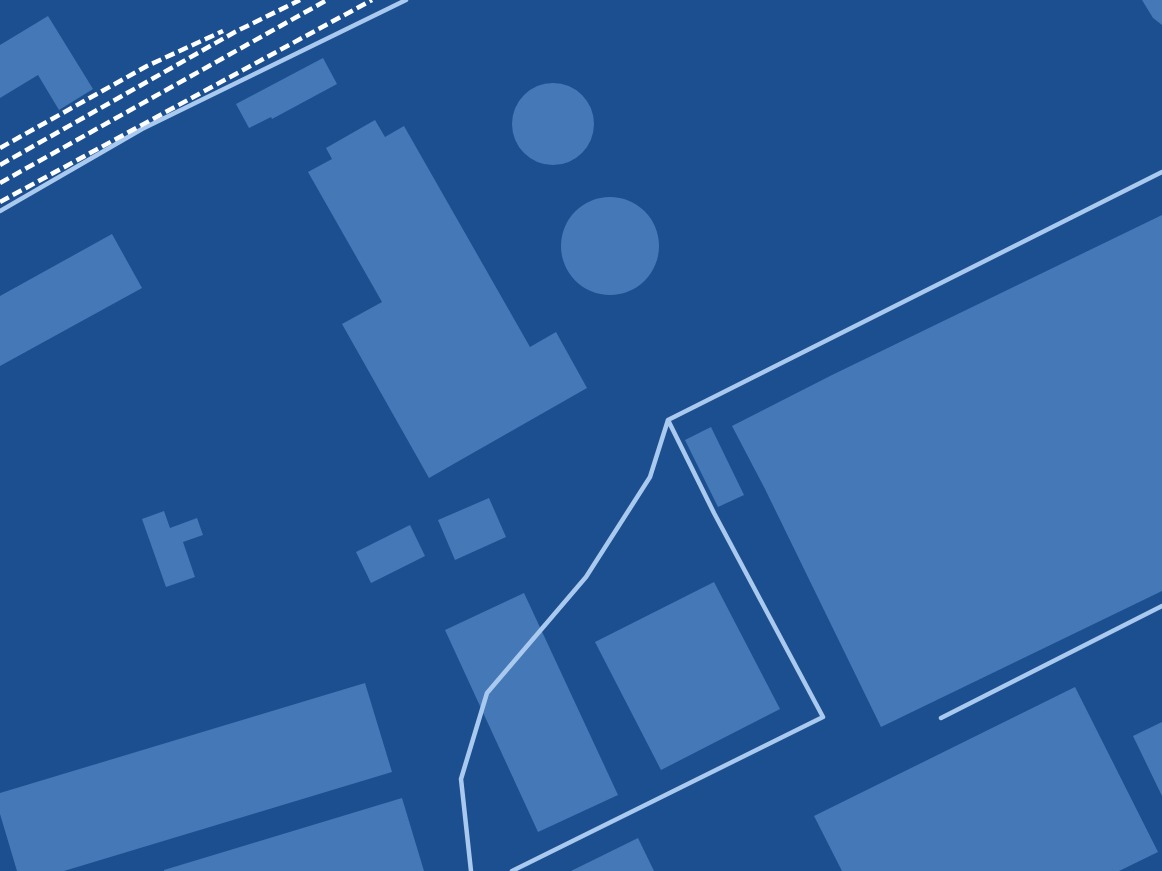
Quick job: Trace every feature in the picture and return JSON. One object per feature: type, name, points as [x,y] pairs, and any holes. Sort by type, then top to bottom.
[{"type":"lane","points":[[0,211],[142,129],[406,0]]},
{"type":"lane","points":[[471,871],[460,779],[487,693],[586,577],[650,477],[668,420],[1162,172]]},
{"type":"lane","points":[[512,871],[823,717],[714,513],[668,420]]},
{"type":"lane","points":[[941,718],[1162,606]]},
{"type":"building","points":[[1142,0],[1162,0],[1162,25],[1153,18]]},
{"type":"building","points":[[48,16],[93,89],[59,110],[38,75],[0,98],[0,45]]},
{"type":"building","points":[[323,58],[337,84],[272,119],[271,117],[249,128],[236,104]]},
{"type":"building","points":[[553,83],[569,86],[582,95],[591,108],[594,124],[591,140],[582,153],[569,162],[553,165],[537,162],[524,153],[515,140],[512,124],[515,108],[524,95],[537,86]]},
{"type":"building","points":[[375,120],[385,137],[404,126],[530,347],[556,332],[587,388],[429,478],[342,324],[382,302],[308,172],[332,159],[326,148]]},
{"type":"building","points":[[610,197],[629,201],[645,211],[655,227],[659,246],[655,265],[645,281],[629,291],[610,295],[591,291],[575,281],[565,265],[561,246],[565,227],[575,211],[591,201]]},
{"type":"building","points":[[1162,215],[1162,591],[881,727],[732,426]]},
{"type":"building","points":[[112,234],[142,288],[0,366],[0,296]]},
{"type":"building","points":[[711,427],[744,495],[718,507],[685,440]]},
{"type":"building","points":[[489,498],[506,537],[455,560],[438,520]]},
{"type":"building","points":[[164,511],[170,528],[197,518],[203,535],[183,542],[195,577],[166,587],[142,519]]},
{"type":"building","points":[[410,525],[425,556],[371,583],[356,552]]},
{"type":"building","points":[[714,582],[780,709],[661,770],[595,642]]},
{"type":"building","points":[[524,593],[618,795],[538,832],[445,630]]},
{"type":"building","points":[[365,683],[392,772],[64,871],[17,871],[0,814],[0,793]]},
{"type":"building","points":[[1075,687],[1158,852],[1119,871],[842,871],[814,816]]},
{"type":"building","points":[[1162,722],[1162,796],[1133,736]]},
{"type":"building","points":[[402,798],[424,871],[164,871],[164,870]]},
{"type":"building","points":[[638,838],[654,871],[571,871]]},
{"type":"railway","points":[[0,165],[235,32],[300,0]]},
{"type":"railway","points":[[0,183],[327,0]]},
{"type":"railway","points":[[0,202],[372,0]]},
{"type":"railway","points":[[0,148],[147,66],[223,31]]}]
